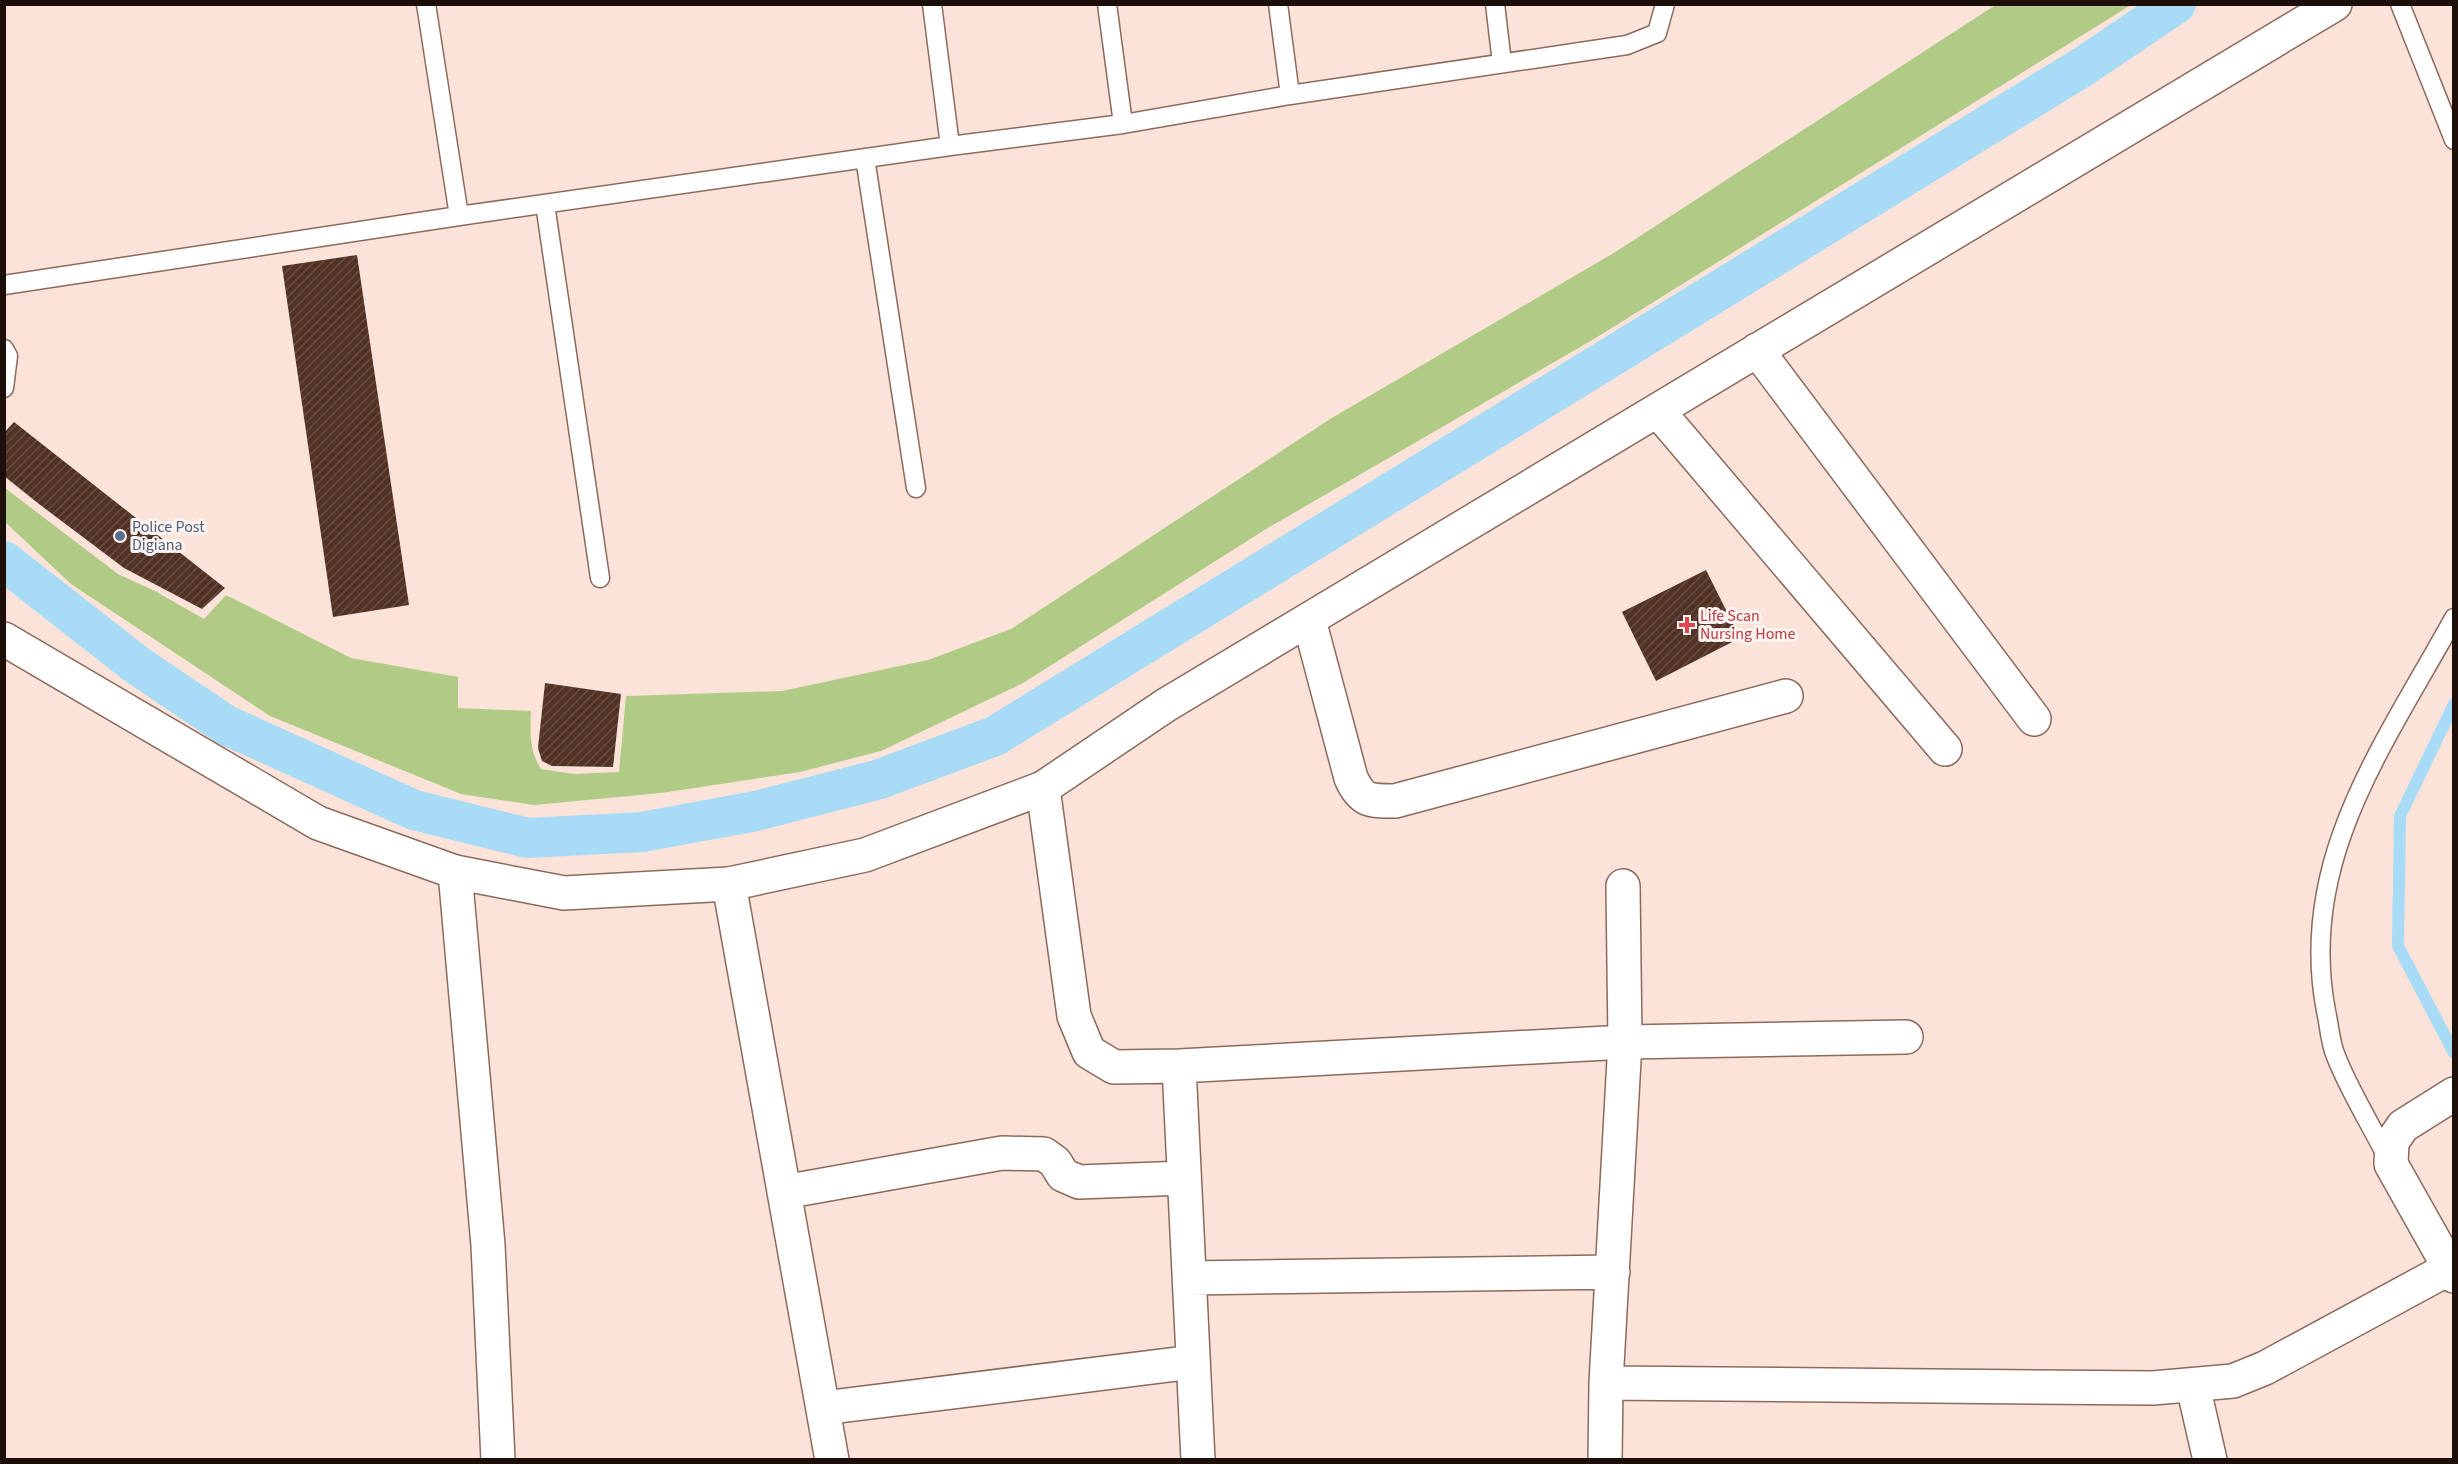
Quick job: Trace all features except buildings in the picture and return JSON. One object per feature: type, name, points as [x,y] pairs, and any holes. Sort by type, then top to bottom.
[{"type":"street","points":[[4,639],[318,822],[455,872],[564,893],[729,884],[865,855],[1043,788],[1166,705],[2335,4]]},
{"type":"street","points":[[1757,350],[2034,719]]},
{"type":"street","points":[[1658,411],[1945,748]]},
{"type":"street","points":[[1309,620],[1351,778],[1358,794],[1372,801],[1395,801],[1786,696]]},
{"type":"street","points":[[1043,788],[1074,1016],[1089,1052],[1114,1067],[1179,1066],[1624,1042],[1906,1037]]},
{"type":"street","points":[[455,872],[488,1245],[498,1460]]},
{"type":"street","points":[[729,884],[832,1460]]},
{"type":"street","points":[[1605,1460],[1606,1383],[1624,1042],[1623,886]]},
{"type":"street","points":[[1179,1066],[1198,1460]]},
{"type":"street","points":[[1606,1383],[2193,1386],[2233,1381],[2265,1368],[2451,1273],[2391,1164],[2392,1142],[2403,1126],[2415,1116],[2454,1094]]},
{"type":"street","points":[[784,1192],[1002,1153],[1044,1154],[1055,1162],[1063,1175],[1079,1182],[1184,1178]]},
{"type":"street","points":[[1190,1278],[1613,1272]]},
{"type":"street","points":[[823,1408],[1193,1362]]},
{"type":"street","points":[[2193,1386],[2210,1460]]},
{"type":"lane","points":[[426,4],[459,216]]},
{"type":"lane","points":[[932,4],[950,146]]},
{"type":"lane","points":[[1107,4],[1123,124]]},
{"type":"lane","points":[[1278,4],[1290,95]]},
{"type":"lane","points":[[1495,4],[1502,63]]},
{"type":"lane","points":[[4,285],[459,216],[950,146],[1123,124],[1290,95],[1627,45],[1657,33],[1665,4]]},
{"type":"lane","points":[[2400,4],[2454,140]]},
{"type":"lane","points":[[865,158],[916,488]]},
{"type":"lane","points":[[545,204],[600,578]]},
{"type":"lane","points":[[4,349],[8,356],[4,388]]},
{"type":"lane","points":[[2391,1164],[2334,1051],[2320,979],[2322,909],[2335,850],[2350,808],[2454,618]]},
{"type":"green space","points":[[1997,4],[2131,5],[1594,339],[1266,529],[1023,683],[881,751],[800,772],[661,793],[534,805],[461,794],[270,716],[71,584],[5,522],[5,488],[118,574],[155,591],[204,619],[226,595],[351,658],[458,677],[458,708],[531,711],[532,748],[541,769],[574,774],[619,772],[626,696],[782,691],[928,660],[1011,629],[1330,419],[1617,251]]},
{"type":"waterway","points":[[4,561],[137,665],[226,725],[414,810],[528,838],[642,832],[756,811],[877,780],[995,736],[2084,66],[2176,4]]},
{"type":"waterway","points":[[2454,704],[2400,816],[2398,946],[2454,1053]]},
{"type":"place","name":"Police Post Digiana","points":[[120,536]]},
{"type":"place","name":"Life Scan Nursing Home","points":[[1687,625]]}]
